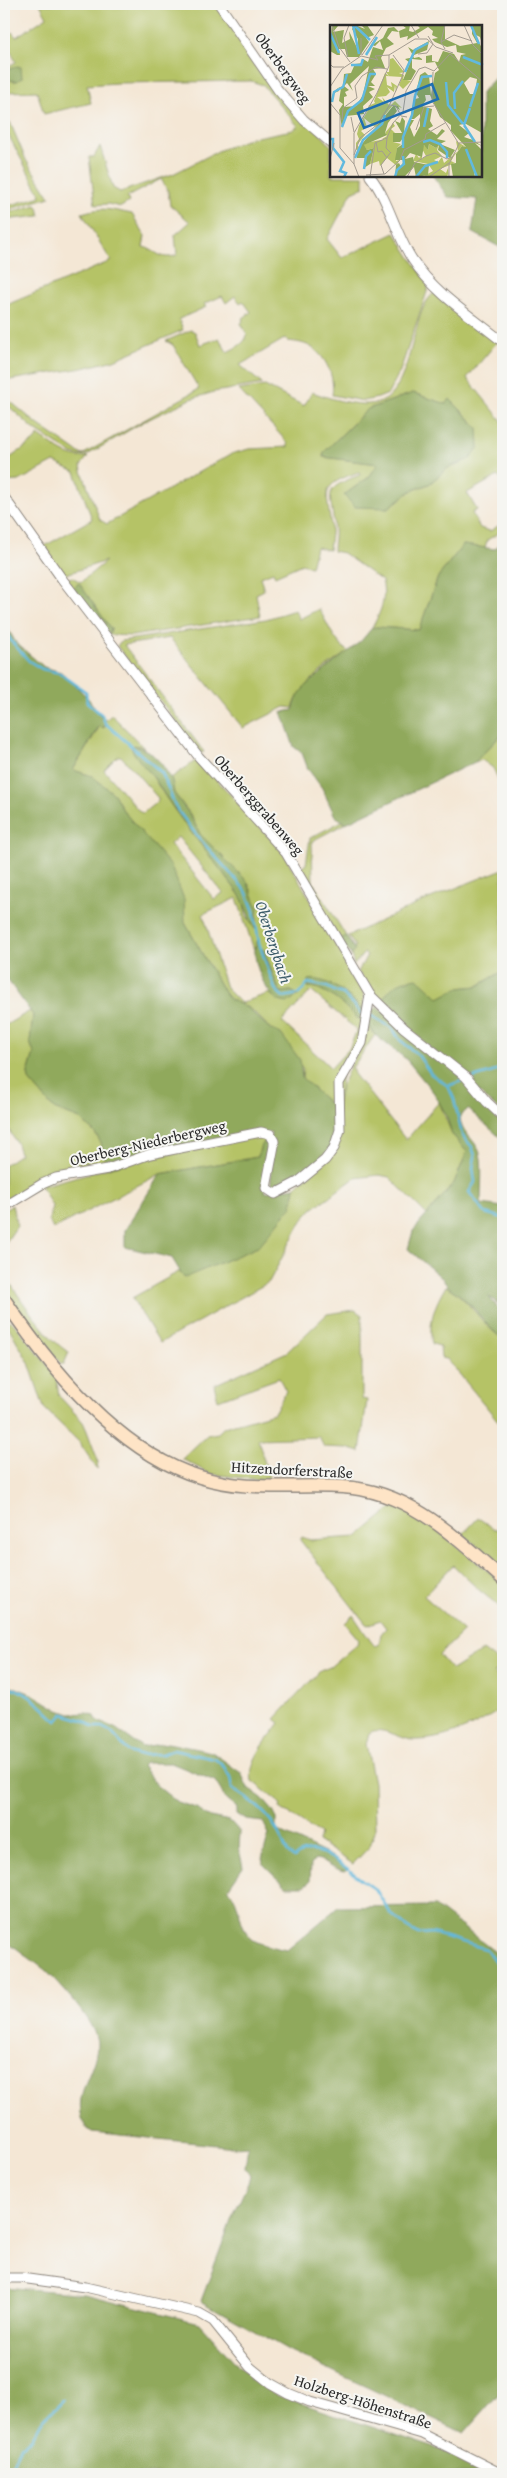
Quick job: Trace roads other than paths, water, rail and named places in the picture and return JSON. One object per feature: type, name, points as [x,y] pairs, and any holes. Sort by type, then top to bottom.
[{"type":"main road","name":"Hitzendorferstraße","points":[[4,1299],[46,1356],[91,1406],[127,1437],[160,1460],[194,1475],[235,1485],[278,1488],[343,1487],[393,1498],[430,1517],[503,1579]]},
{"type":"street","name":"Oberbergweg","points":[[219,4],[278,90],[304,120],[330,142]]},
{"type":"street","points":[[371,178],[406,248],[428,280],[454,304],[503,342]]},
{"type":"street","name":"Oberberggrabenweg","points":[[4,497],[74,594],[199,757],[286,852],[370,995],[404,1028],[466,1077],[487,1102],[503,1117]]},
{"type":"street","name":"Oberberg-Niederbergweg","points":[[4,1207],[42,1184],[56,1178],[108,1169],[150,1154],[261,1132],[270,1134],[274,1144],[266,1188],[275,1194],[284,1191],[310,1172],[334,1148],[340,1130],[338,1092],[340,1079],[362,1043],[370,995]]},
{"type":"street","name":"Holzberg-Höhenstraße","points":[[4,2278],[21,2278],[85,2287],[199,2313],[213,2321],[250,2367],[270,2383],[288,2393],[310,2402],[422,2434],[502,2474]]},
{"type":"waterway","name":"Oberbergbach","points":[[4,629],[12,642],[29,661],[42,669],[60,673],[86,692],[87,702],[102,715],[105,723],[162,773],[176,808],[198,837],[246,891],[254,911],[259,943],[275,989],[283,997],[299,994],[308,983],[327,987],[343,994],[362,1014],[372,1016],[392,1028],[400,1040],[418,1055],[431,1074],[448,1086],[454,1099],[462,1135],[472,1147],[475,1156],[473,1168],[475,1182],[469,1192],[485,1213],[503,1218]]},
{"type":"waterway","points":[[473,1078],[493,1072],[503,1066]]},
{"type":"waterway","points":[[448,1086],[464,1080]]},
{"type":"waterway","points":[[4,1686],[26,1694],[57,1721],[63,1714],[83,1720],[93,1727],[102,1727],[111,1732],[129,1752],[138,1755],[163,1754],[173,1750],[215,1759],[224,1767],[230,1777],[232,1789],[247,1798],[271,1821],[290,1855],[294,1858],[301,1853],[314,1851],[328,1856],[348,1869]]},
{"type":"waterway","points":[[350,1871],[376,1890],[391,1914],[409,1929],[419,1934],[432,1933],[486,1949],[503,1973]]},
{"type":"waterway","points":[[8,2474],[20,2446],[32,2439],[41,2422],[63,2400]]}]
